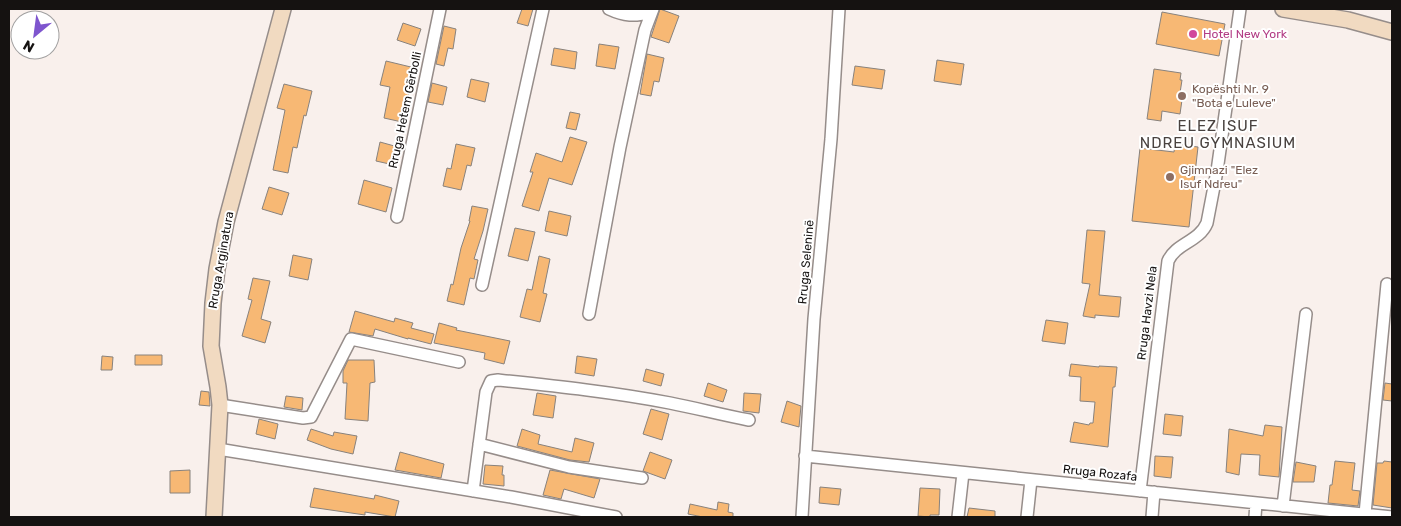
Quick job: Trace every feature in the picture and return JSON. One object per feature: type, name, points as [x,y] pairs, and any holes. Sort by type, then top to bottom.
[{"type":"street","name":"Rruga Argjinatura","points":[[214,517],[220,405],[210,327],[217,269],[226,222],[283,9]]},
{"type":"street","name":"Rruga Hetem Gërbolli","points":[[397,217],[440,9]]},
{"type":"street","points":[[482,285],[543,9]]},
{"type":"street","points":[[609,9],[630,16],[642,15],[652,11]]},
{"type":"street","name":"Rruga Seleninë","points":[[802,517],[814,319],[831,139],[839,9]]},
{"type":"street","name":"Rruga Havzi Nela","points":[[1140,491],[1168,261],[1176,249],[1204,231],[1207,223],[1240,9]]},
{"type":"street","points":[[1283,9],[1348,20],[1392,32]]},
{"type":"street","points":[[589,314],[620,147],[645,30],[652,11]]},
{"type":"street","points":[[1365,514],[1387,284]]},
{"type":"street","points":[[1283,506],[1306,314]]},
{"type":"street","points":[[220,405],[303,418],[312,417],[351,339],[459,362]]},
{"type":"street","points":[[473,491],[486,392],[491,381],[498,380],[571,388],[662,402],[749,420]]},
{"type":"street","points":[[479,444],[569,467],[642,478]]},
{"type":"street","points":[[218,449],[473,491],[616,517]]},
{"type":"street","name":"Rruga Rozafa","points":[[805,456],[1256,503],[1348,515],[1365,514],[1392,517]]},
{"type":"street","points":[[958,517],[963,473]]},
{"type":"street","points":[[1027,517],[1031,480]]},
{"type":"street","points":[[1152,517],[1154,492]]},
{"type":"street","points":[[1255,517],[1256,503]]},
{"type":"building","points":[[522,9],[533,9],[528,26],[517,23]]},
{"type":"building","points":[[660,9],[679,16],[669,43],[651,37]]},
{"type":"building","points":[[1162,12],[1225,24],[1219,56],[1156,44]]},
{"type":"building","points":[[403,23],[421,29],[415,46],[397,40]]},
{"type":"building","points":[[444,26],[456,29],[453,49],[448,48],[444,66],[436,64]]},
{"type":"building","points":[[599,44],[619,47],[615,69],[596,66]]},
{"type":"building","points":[[554,48],[577,52],[575,69],[551,65]]},
{"type":"building","points":[[647,54],[664,58],[659,82],[654,81],[651,96],[640,94]]},
{"type":"building","points":[[937,60],[964,64],[961,85],[934,81]]},
{"type":"building","points":[[386,61],[415,68],[402,122],[384,118],[390,87],[380,85]]},
{"type":"building","points":[[855,66],[885,70],[882,89],[852,85]]},
{"type":"building","points":[[1154,69],[1181,73],[1180,80],[1182,80],[1180,93],[1183,93],[1180,114],[1162,111],[1161,121],[1147,119]]},
{"type":"building","points":[[471,79],[489,83],[485,102],[467,97]]},
{"type":"building","points":[[432,83],[447,87],[443,105],[428,102]]},
{"type":"building","points":[[284,84],[312,91],[306,116],[304,115],[297,148],[293,147],[288,173],[273,170],[285,110],[277,108]]},
{"type":"building","points":[[570,112],[580,114],[576,130],[566,128]]},
{"type":"building","points":[[570,137],[587,142],[572,185],[549,178],[539,211],[522,206],[533,172],[530,172],[536,153],[562,162]]},
{"type":"building","points":[[380,142],[398,147],[394,165],[376,161]]},
{"type":"building","points":[[456,144],[475,148],[471,166],[467,165],[461,190],[443,186],[447,168],[451,169]]},
{"type":"building","name":"Gjimnazi \"Elez Isuf Ndreu\"","points":[[1175,144],[1198,147],[1189,227],[1132,221],[1140,148],[1174,152]]},
{"type":"building","points":[[364,180],[392,188],[386,212],[358,204]]},
{"type":"building","points":[[269,187],[289,193],[282,215],[262,209]]},
{"type":"building","points":[[472,206],[488,209],[474,259],[478,260],[474,279],[470,278],[464,305],[447,301],[470,221]]},
{"type":"building","points":[[549,211],[571,216],[567,236],[545,231]]},
{"type":"building","points":[[515,228],[535,232],[528,261],[508,256]]},
{"type":"building","points":[[1087,230],[1105,231],[1099,295],[1121,297],[1119,317],[1095,315],[1095,318],[1083,316],[1090,284],[1082,283]]},
{"type":"building","points":[[293,255],[312,259],[308,280],[289,276]]},
{"type":"building","points":[[539,256],[550,259],[543,293],[547,294],[540,322],[520,317],[527,289],[532,290]]},
{"type":"building","points":[[253,278],[270,281],[261,319],[271,322],[265,343],[242,336],[252,300],[248,299]]},
{"type":"building","points":[[355,311],[394,322],[395,318],[413,323],[411,328],[434,334],[431,344],[375,329],[373,336],[349,332]]},
{"type":"building","points":[[1046,320],[1068,323],[1065,344],[1042,341]]},
{"type":"building","points":[[439,323],[457,328],[456,330],[510,341],[504,364],[484,359],[485,353],[434,343]]},
{"type":"building","points":[[135,355],[162,355],[162,365],[135,365]]},
{"type":"building","points":[[102,356],[113,357],[112,370],[101,370]]},
{"type":"building","points":[[577,356],[597,359],[594,376],[575,373]]},
{"type":"building","points":[[348,360],[374,360],[375,382],[370,383],[368,421],[345,419],[347,383],[343,383],[343,371]]},
{"type":"building","points":[[1071,364],[1117,367],[1115,387],[1113,387],[1108,447],[1070,442],[1074,422],[1089,425],[1093,423],[1095,402],[1080,401],[1081,377],[1069,376]]},
{"type":"building","points":[[646,369],[664,374],[661,386],[643,381]]},
{"type":"building","points":[[708,383],[727,390],[723,402],[704,396]]},
{"type":"building","points":[[1385,383],[1392,384],[1392,401],[1383,400]]},
{"type":"building","points":[[201,391],[209,392],[210,406],[199,405]]},
{"type":"building","points":[[537,393],[556,396],[553,418],[533,415]]},
{"type":"building","points":[[744,393],[761,394],[759,413],[743,411]]},
{"type":"building","points":[[286,396],[303,398],[302,410],[284,407]]},
{"type":"building","points":[[787,401],[801,406],[799,427],[781,422]]},
{"type":"building","points":[[651,409],[669,414],[662,440],[643,434]]},
{"type":"building","points":[[1165,414],[1183,416],[1181,436],[1163,434]]},
{"type":"building","points":[[259,419],[278,424],[275,439],[256,434]]},
{"type":"building","points":[[1265,425],[1282,427],[1279,477],[1259,475],[1260,455],[1241,454],[1239,475],[1226,472],[1229,429],[1263,436]]},
{"type":"building","points":[[311,429],[333,436],[334,432],[357,436],[353,454],[331,449],[307,440]]},
{"type":"building","points":[[522,429],[540,435],[538,444],[572,452],[575,438],[594,443],[589,462],[570,460],[517,446]]},
{"type":"building","points":[[400,452],[444,464],[441,478],[395,470]]},
{"type":"building","points":[[650,452],[672,460],[665,479],[643,471]]},
{"type":"building","points":[[1155,456],[1173,457],[1171,478],[1154,476]]},
{"type":"building","points":[[1335,461],[1355,463],[1352,490],[1360,491],[1358,506],[1328,503]]},
{"type":"building","points":[[1384,461],[1392,462],[1392,508],[1373,505],[1377,463],[1383,463]]},
{"type":"building","points":[[1296,462],[1316,466],[1314,482],[1293,482]]},
{"type":"building","points":[[485,465],[503,466],[504,486],[483,484]]},
{"type":"building","points":[[190,470],[190,493],[170,493],[170,471]]},
{"type":"building","points":[[550,470],[600,479],[594,498],[564,489],[561,499],[543,495]]},
{"type":"building","points":[[820,487],[841,489],[839,505],[819,503]]},
{"type":"building","points":[[314,488],[374,499],[375,495],[399,501],[395,517],[365,512],[365,515],[310,507]]},
{"type":"building","points":[[920,488],[940,489],[939,515],[930,515],[930,517],[918,516]]},
{"type":"building","points":[[718,502],[729,504],[728,512],[733,513],[733,517],[703,517],[688,514],[690,504],[717,510]]},
{"type":"building","points":[[969,508],[995,511],[995,517],[967,517]]},
{"type":"place","name":"Hotel New York","points":[[1193,34]]},
{"type":"place","name":"Kopështi Nr. 9 \"Bota e Luleve\"","points":[[1182,96]]},
{"type":"place","name":"Gjimnazi \"Elez Isuf Ndreu\"","points":[[1170,177]]},
{"type":"district","name":"ELEZ ISUF NDREU GYMNASIUM","points":[[1218,134]]}]
